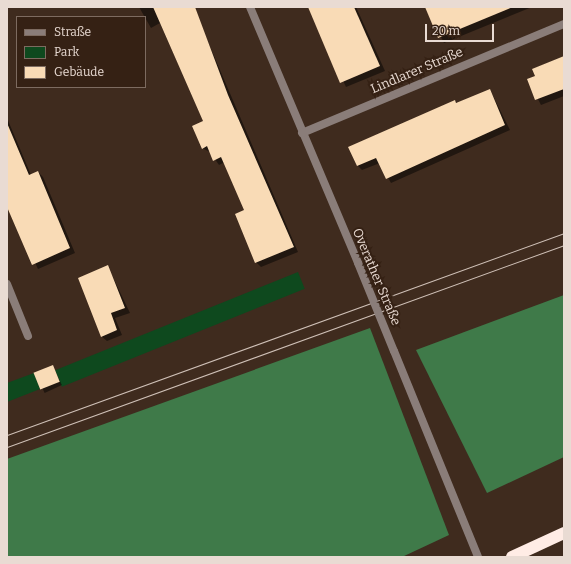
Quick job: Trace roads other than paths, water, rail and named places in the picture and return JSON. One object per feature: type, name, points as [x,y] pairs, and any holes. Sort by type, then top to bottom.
[{"type":"highway","points":[[512,557],[564,533]]},
{"type":"street","name":"Overather Straße","points":[[250,7],[358,263],[478,557]]},
{"type":"street","name":"Lindlarer Straße","points":[[302,133],[564,24]]},
{"type":"street","points":[[7,284],[28,336]]},
{"type":"tram line","points":[[7,435],[564,233]]},
{"type":"tram line","points":[[7,447],[564,245]]}]
